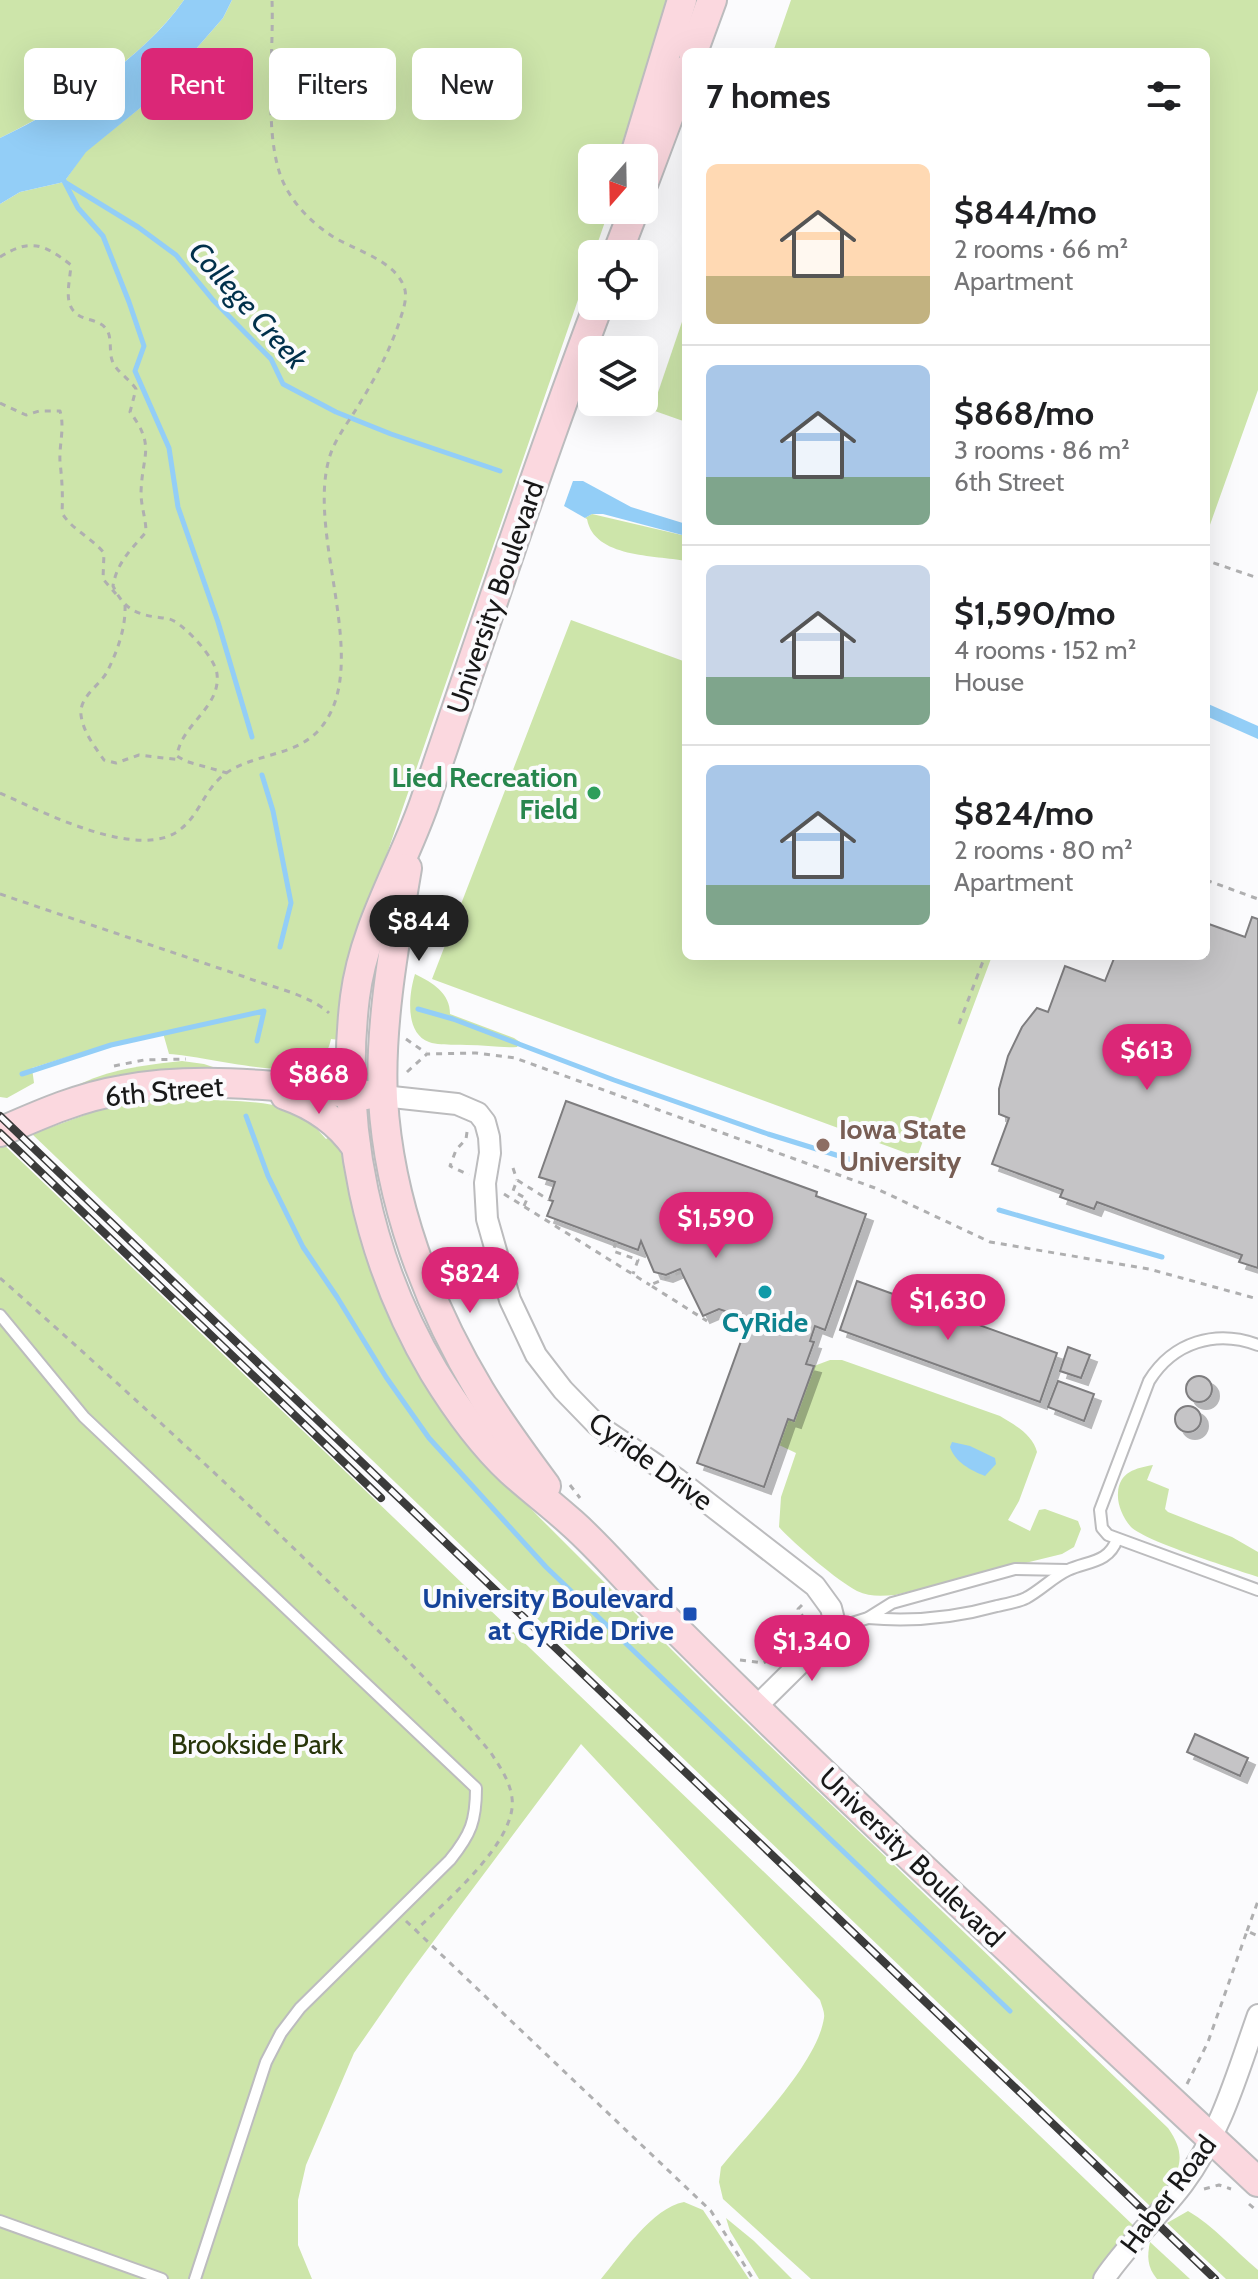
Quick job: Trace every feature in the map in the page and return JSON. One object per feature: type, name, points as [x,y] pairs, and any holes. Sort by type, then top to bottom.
[{"type":"main road","points":[[638,144],[682,0]]},
{"type":"main road","points":[[694,48],[712,0]]},
{"type":"main road","points":[[658,145],[682,81]]},
{"type":"main road","name":"University Boulevard","points":[[579,1514],[518,1477],[480,1439],[435,1373],[410,1329],[388,1277],[369,1210],[350,1093],[355,998],[371,928],[416,825],[590,320]]},
{"type":"main road","name":"University Boulevard","points":[[416,825],[391,978],[383,1096],[398,1201],[411,1243],[427,1284],[479,1390],[579,1514],[756,1707],[987,1930],[1212,2139],[1245,2191]]},
{"type":"main road","name":"6th Street","points":[[0,1132],[41,1114],[122,1089],[220,1083],[383,1096]]},
{"type":"main road","points":[[258,1086],[299,1100],[321,1112],[337,1123],[357,1147]]},
{"type":"street","name":"Cyride Drive","points":[[383,1096],[457,1104],[478,1113],[485,1122],[489,1137],[485,1183],[487,1219],[510,1300],[536,1355],[563,1390],[596,1424],[677,1479],[815,1586],[831,1608],[836,1628]]},
{"type":"street","points":[[756,1707],[836,1628]]},
{"type":"street","name":"Haber Road","points":[[1104,2279],[1182,2184],[1212,2139],[1258,2015]]},
{"type":"lane","points":[[0,1315],[84,1417],[476,1788],[476,1814],[468,1838],[398,1913],[300,2008],[281,2033],[266,2062],[195,2279]]},
{"type":"lane","points":[[1258,1345],[1226,1337],[1202,1341],[1180,1349],[1160,1363],[1149,1381],[1100,1510],[1102,1528],[1117,1539],[1258,1590]]},
{"type":"lane","points":[[868,1618],[921,1620],[968,1614],[1024,1599],[1067,1570],[1105,1557],[1114,1548],[1117,1539]]},
{"type":"lane","points":[[836,1628],[868,1618],[892,1603],[1015,1569],[1067,1570]]},
{"type":"lane","points":[[0,2221],[162,2279]]},
{"type":"path","points":[[0,793],[100,834],[122,839],[156,839],[182,829],[209,792],[235,766],[282,752],[310,739],[324,725],[334,704],[341,680],[340,639],[329,564],[324,492],[329,458],[388,352],[405,302],[404,289],[386,266],[330,235],[306,216],[280,175],[273,143],[272,0]]},
{"type":"path","points":[[0,257],[23,245],[35,244],[56,253],[71,265],[68,301],[71,309],[76,316],[101,323],[109,332],[112,360],[117,370],[136,389],[130,412],[144,431],[141,498],[146,532],[122,558],[113,586],[125,605],[142,615],[172,620],[202,646],[217,671],[210,704],[179,744],[177,756],[185,761]]},
{"type":"path","points":[[0,403],[26,415],[39,411],[60,411],[63,428],[60,459],[64,489],[62,513],[73,527],[104,553],[103,579],[108,589],[118,596]]},
{"type":"path","points":[[1210,562],[1258,578]]},
{"type":"path","points":[[125,605],[125,625],[106,673],[87,696],[80,711],[84,728],[104,760],[116,763],[139,755],[185,761],[227,773]]},
{"type":"path","points":[[1210,881],[1258,899]]},
{"type":"path","points":[[0,894],[296,996],[323,1007],[332,1015]]},
{"type":"path","points":[[959,1024],[983,960]]},
{"type":"path","points":[[405,1037],[427,1054],[476,1053],[515,1058],[875,1188],[990,1242],[1149,1269],[1258,1299]]},
{"type":"path","points":[[400,1072],[410,1070],[427,1054]]},
{"type":"path","points":[[450,1166],[456,1150],[466,1139],[468,1127]]},
{"type":"path","points":[[513,1168],[517,1180],[513,1191],[527,1199],[524,1206]]},
{"type":"path","points":[[517,1180],[549,1200]]},
{"type":"path","points":[[500,1191],[707,1321]]},
{"type":"path","points":[[610,1260],[616,1242]]},
{"type":"path","points":[[613,1251],[638,1260],[633,1274]]},
{"type":"path","points":[[650,1285],[681,1272]]},
{"type":"path","points":[[0,1278],[234,1490],[351,1604],[491,1753],[507,1778],[513,1801],[504,1831],[485,1862],[415,1931]]},
{"type":"path","points":[[566,1481],[579,1514]]},
{"type":"path","points":[[801,1636],[805,1627],[804,1614],[798,1609],[802,1605]]},
{"type":"path","points":[[747,1666],[740,1660],[763,1663],[788,1648]]},
{"type":"path","points":[[1186,2085],[1208,2042],[1258,1901]]},
{"type":"path","points":[[398,1913],[711,2211],[753,2279]]},
{"type":"path","points":[[1247,1931],[1258,1936]]},
{"type":"path","points":[[1195,2194],[1219,2185],[1245,2191],[1258,2212]]},
{"type":"green space","points":[[0,0],[184,0],[147,43],[125,62],[125,48],[24,48],[24,120],[34,120],[0,138]]},
{"type":"green space","points":[[232,0],[673,0],[629,144],[578,144],[578,224],[604,224],[599,240],[578,240],[578,300],[361,929],[340,1040],[331,1039],[326,1053],[314,1064],[285,1069],[169,1054],[163,1033],[109,1044],[32,1068],[34,1083],[7,1098],[0,1097],[0,204],[20,192],[64,182],[85,152],[141,107],[141,120],[253,120],[253,48],[197,48],[223,18]]},
{"type":"green space","points":[[791,0],[1258,0],[1258,390],[1210,525],[1210,48],[774,48]]},
{"type":"green space","points":[[682,322],[682,421],[658,412],[658,392]]},
{"type":"green space","points":[[592,514],[682,535],[682,560],[613,548],[592,532],[585,518]]},
{"type":"green space","name":"Lied Recreation Field","points":[[571,620],[682,661],[682,960],[991,960],[917,1157],[432,979]]},
{"type":"green space","points":[[415,974],[444,994],[450,1014],[514,1038],[520,1042],[517,1047],[438,1044],[421,1037],[415,1030],[410,1012]]},
{"type":"green space","points":[[182,1061],[222,1070],[75,1090],[74,1087],[113,1072]]},
{"type":"green space","points":[[175,1100],[269,1104],[305,1113],[322,1121],[316,1128],[326,1139],[333,1135],[461,1434],[536,1514],[718,1696],[1168,2128],[1179,2151],[1179,2161],[1173,2179],[1151,2207],[32,1134],[131,1102]]},
{"type":"green space","name":"Brookside Park","points":[[0,1141],[1134,2226],[1093,2279],[811,2279],[723,2199],[719,2182],[721,2167],[796,2076],[819,2036],[823,2009],[820,2000],[581,1744],[406,1978],[354,2053],[306,2165],[298,2200],[298,2245],[312,2279],[0,2279]]},
{"type":"green space","points":[[830,1360],[842,1360],[1000,1416],[1017,1427],[1032,1440],[1037,1452],[1019,1501],[1008,1520],[1030,1531],[1039,1510],[1045,1509],[1078,1521],[1081,1529],[1074,1547],[1062,1554],[895,1595],[862,1593],[828,1571],[779,1527],[781,1497],[796,1453],[779,1445],[788,1419],[795,1421],[814,1366]]},
{"type":"green space","points":[[1153,1465],[1147,1480],[1169,1489],[1165,1509],[1232,1537],[1258,1552],[1258,1577],[1171,1547],[1131,1527],[1120,1506],[1119,1486],[1130,1472]]},
{"type":"green space","points":[[684,2202],[703,2210],[749,2279],[601,2279],[649,2222],[672,2206]]},
{"type":"green space","points":[[1188,2211],[1258,2270],[1258,2279],[1226,2279],[1167,2223]]},
{"type":"green space","points":[[726,2218],[792,2279],[759,2279],[730,2231]]},
{"type":"green space","points":[[1150,2242],[1190,2279],[1157,2279],[1149,2261]]},
{"type":"water","points":[[184,0],[232,0],[223,18],[197,48],[141,48],[141,107],[86,152],[64,182],[20,192],[0,204],[0,138],[34,120],[125,120],[125,61]]},
{"type":"water","points":[[573,481],[583,481],[631,507],[682,523],[682,535],[603,514],[585,518],[564,506]]},
{"type":"water","points":[[1210,705],[1258,726],[1258,739],[1210,718]]},
{"type":"water","points":[[952,1442],[970,1446],[995,1458],[996,1464],[985,1476],[974,1471],[955,1457],[950,1447]]},
{"type":"building","points":[[1252,917],[1258,919],[1258,1268],[1239,1262],[1242,1255],[1097,1202],[1094,1209],[1060,1197],[1063,1190],[992,1164],[1009,1118],[999,1114],[999,1089],[1008,1056],[1022,1027],[1037,1008],[1048,1012],[1065,966],[1105,981],[1113,960],[1210,960],[1210,924],[1245,937]]},
{"type":"building","name":"CyRide","points":[[566,1101],[817,1192],[816,1196],[866,1214],[825,1330],[815,1326],[810,1341],[814,1342],[806,1364],[814,1366],[794,1421],[788,1419],[764,1487],[697,1463],[749,1319],[719,1309],[703,1316],[680,1269],[666,1275],[654,1272],[641,1241],[638,1250],[547,1216],[553,1201],[549,1200],[555,1182],[539,1177]]},
{"type":"building","points":[[857,1281],[1057,1353],[1040,1402],[840,1330]]},
{"type":"building","points":[[1068,1347],[1090,1355],[1081,1378],[1060,1371]]},
{"type":"building","points":[[1199,1376],[1208,1380],[1212,1389],[1208,1398],[1199,1402],[1190,1398],[1186,1389],[1190,1380]]},
{"type":"building","points":[[1058,1381],[1094,1394],[1084,1421],[1048,1407]]},
{"type":"building","points":[[1188,1406],[1197,1410],[1201,1419],[1197,1428],[1188,1432],[1179,1428],[1175,1419],[1179,1410]]},
{"type":"building","points":[[1195,1734],[1248,1758],[1240,1776],[1187,1752]]},
{"type":"waterway","points":[[62,177],[78,208],[103,236],[144,346],[135,371],[169,448],[178,507],[218,622],[252,737]]},
{"type":"waterway","name":"College Creek","points":[[66,183],[138,227],[176,255],[213,300],[271,359],[283,384],[336,412],[500,471]]},
{"type":"waterway","points":[[262,775],[273,811],[291,903],[280,947]]},
{"type":"waterway","points":[[418,1009],[768,1134],[878,1168]]},
{"type":"waterway","points":[[22,1074],[111,1045],[264,1011],[257,1041]]},
{"type":"waterway","points":[[246,1116],[268,1176],[303,1247],[429,1438],[546,1567],[1010,2011]]},
{"type":"waterway","points":[[999,1210],[1162,1257]]},
{"type":"railway","points":[[0,1116],[1215,2279]]},
{"type":"railway","points":[[0,1133],[381,1498]]},
{"type":"place","name":"Lied Recreation Field","points":[[594,793]]},
{"type":"place","name":"Iowa State University","points":[[823,1145]]},
{"type":"place","name":"CyRide","points":[[765,1292]]},
{"type":"place","name":"University Boulevard at CyRide Drive","points":[[690,1614]]}]
